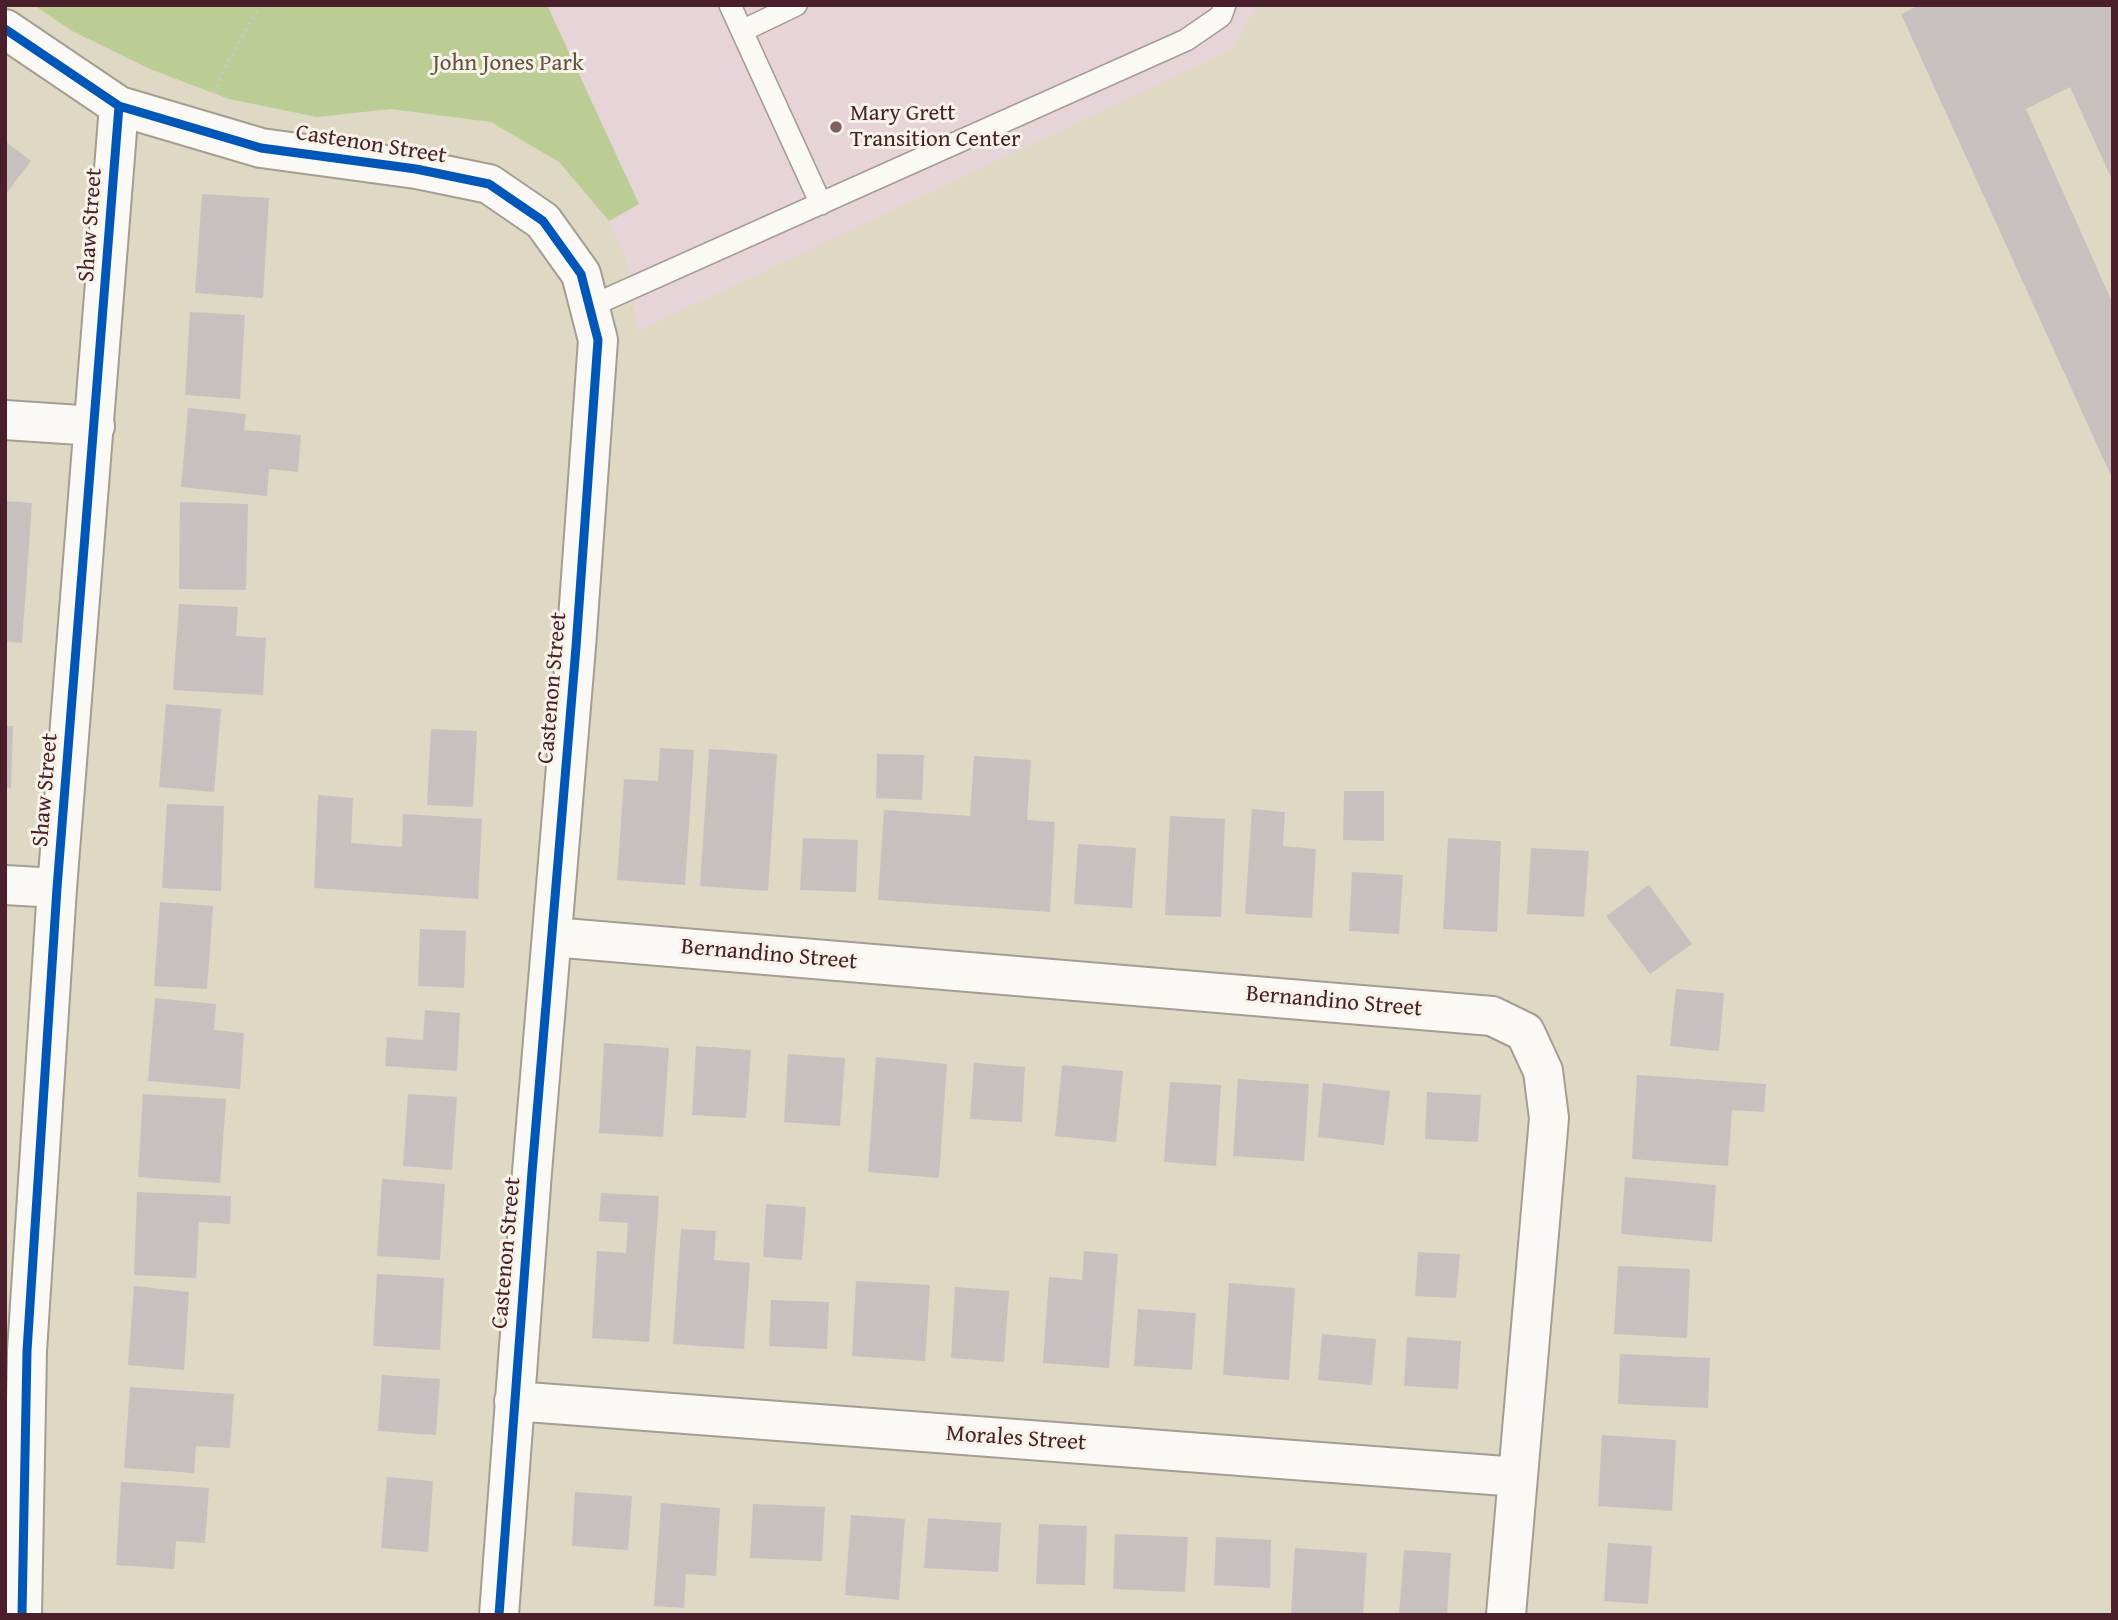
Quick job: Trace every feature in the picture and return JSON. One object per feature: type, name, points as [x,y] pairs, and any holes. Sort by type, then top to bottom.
[{"type":"street","points":[[5,29],[119,106]]},
{"type":"street","name":"Castenon Street","points":[[119,106],[261,148],[416,169],[489,184],[542,221],[581,274],[598,340],[499,1615]]},
{"type":"street","name":"Shaw Street","points":[[22,1615],[16,1350],[57,888],[119,106]]},
{"type":"street","points":[[5,420],[95,426]]},
{"type":"street","points":[[5,885],[57,888]]},
{"type":"street","name":"Bernandino Street","points":[[552,937],[1492,1016],[1525,1032],[1544,1071],[1549,1118],[1506,1615]]},
{"type":"street","name":"Morales Street","points":[[514,1401],[1518,1477]]},
{"type":"lane","points":[[730,5],[821,204]]},
{"type":"lane","points":[[742,31],[796,5]]},
{"type":"lane","points":[[589,307],[1185,40],[1220,16],[1225,5]]},
{"type":"path","points":[[198,130],[222,73],[260,5]]},
{"type":"shaded area","name":"Mary Grett Transition Center","points":[[547,5],[1259,5],[1230,50],[638,331],[625,256],[609,221],[639,204]]},
{"type":"green space","name":"John Jones Park","points":[[34,5],[547,5],[639,204],[609,221],[559,162],[491,122],[391,109],[317,117],[229,99],[150,69],[72,31]]},
{"type":"building","points":[[1920,5],[2113,5],[2113,182],[2070,87],[2026,109],[2113,304],[2113,480],[1901,14]]},
{"type":"building","points":[[5,141],[31,161],[5,195]]},
{"type":"building","points":[[202,194],[269,198],[263,298],[195,293]]},
{"type":"building","points":[[190,312],[245,315],[240,399],[185,395]]},
{"type":"building","points":[[188,408],[246,414],[244,430],[301,435],[298,472],[269,469],[267,496],[181,487]]},
{"type":"building","points":[[5,501],[32,503],[22,643],[5,641]]},
{"type":"building","points":[[180,502],[248,504],[246,590],[179,589]]},
{"type":"building","points":[[179,604],[238,607],[236,636],[266,638],[263,695],[173,690]]},
{"type":"building","points":[[166,704],[221,709],[214,792],[159,787]]},
{"type":"building","points":[[5,726],[13,726],[11,788],[5,788]]},
{"type":"building","points":[[431,729],[477,731],[473,807],[427,805]]},
{"type":"building","points":[[660,748],[694,750],[685,885],[617,880],[624,779],[658,781]]},
{"type":"building","points":[[709,749],[777,754],[768,891],[700,886]]},
{"type":"building","points":[[877,754],[924,755],[922,800],[876,798]]},
{"type":"building","points":[[974,756],[1031,760],[1027,820],[1055,822],[1050,912],[878,900],[884,810],[970,816]]},
{"type":"building","points":[[1344,791],[1384,791],[1384,841],[1343,840]]},
{"type":"building","points":[[318,795],[353,798],[351,843],[402,847],[403,814],[482,819],[478,899],[314,888]]},
{"type":"building","points":[[167,804],[224,806],[221,891],[162,888]]},
{"type":"building","points":[[1252,809],[1285,812],[1283,846],[1316,849],[1312,918],[1245,914]]},
{"type":"building","points":[[1170,816],[1225,819],[1221,917],[1165,915]]},
{"type":"building","points":[[803,838],[858,840],[856,892],[800,890]]},
{"type":"building","points":[[1448,838],[1501,841],[1497,932],[1443,929]]},
{"type":"building","points":[[1078,844],[1136,848],[1132,908],[1074,904]]},
{"type":"building","points":[[1531,848],[1589,851],[1584,917],[1527,914]]},
{"type":"building","points":[[1352,872],[1403,875],[1399,934],[1349,931]]},
{"type":"building","points":[[1649,885],[1692,944],[1650,974],[1606,916]]},
{"type":"building","points":[[160,902],[213,906],[207,989],[154,986]]},
{"type":"building","points":[[420,929],[466,931],[464,988],[418,986]]},
{"type":"building","points":[[1676,989],[1724,993],[1719,1051],[1670,1046]]},
{"type":"building","points":[[155,998],[216,1004],[214,1030],[244,1033],[240,1089],[148,1081]]},
{"type":"building","points":[[425,1010],[460,1013],[457,1071],[385,1066],[387,1037],[423,1040]]},
{"type":"building","points":[[604,1043],[669,1048],[663,1137],[599,1133]]},
{"type":"building","points":[[696,1046],[751,1050],[746,1118],[692,1115]]},
{"type":"building","points":[[788,1054],[845,1058],[840,1126],[784,1122]]},
{"type":"building","points":[[876,1057],[947,1064],[939,1178],[868,1172]]},
{"type":"building","points":[[974,1063],[1025,1067],[1022,1122],[970,1119]]},
{"type":"building","points":[[1062,1065],[1123,1071],[1116,1142],[1055,1136]]},
{"type":"building","points":[[1637,1075],[1766,1084],[1764,1112],[1732,1110],[1728,1166],[1632,1159]]},
{"type":"building","points":[[1238,1079],[1309,1084],[1304,1161],[1233,1156]]},
{"type":"building","points":[[1170,1082],[1221,1085],[1216,1166],[1164,1162]]},
{"type":"building","points":[[1323,1083],[1390,1091],[1384,1145],[1318,1137]]},
{"type":"building","points":[[1427,1092],[1481,1095],[1478,1142],[1425,1139]]},
{"type":"building","points":[[143,1094],[226,1099],[220,1183],[138,1177]]},
{"type":"building","points":[[408,1094],[457,1097],[452,1170],[403,1166]]},
{"type":"building","points":[[1625,1177],[1716,1185],[1712,1242],[1621,1234]]},
{"type":"building","points":[[382,1179],[445,1184],[440,1260],[377,1256]]},
{"type":"building","points":[[137,1192],[231,1196],[230,1224],[199,1222],[196,1278],[134,1275]]},
{"type":"building","points":[[601,1193],[659,1196],[649,1342],[592,1338],[597,1251],[626,1253],[628,1223],[599,1221]]},
{"type":"building","points":[[766,1204],[806,1207],[802,1260],[763,1257]]},
{"type":"building","points":[[681,1229],[716,1231],[714,1260],[750,1263],[744,1349],[673,1344]]},
{"type":"building","points":[[1084,1251],[1118,1254],[1109,1368],[1043,1363],[1049,1277],[1082,1280]]},
{"type":"building","points":[[1418,1252],[1460,1254],[1456,1298],[1415,1296]]},
{"type":"building","points":[[1618,1266],[1690,1269],[1687,1338],[1614,1334]]},
{"type":"building","points":[[377,1274],[444,1278],[440,1350],[373,1346]]},
{"type":"building","points":[[856,1281],[930,1285],[925,1361],[852,1356]]},
{"type":"building","points":[[1229,1283],[1295,1288],[1289,1380],[1223,1375]]},
{"type":"building","points":[[134,1286],[189,1292],[184,1370],[128,1365]]},
{"type":"building","points":[[955,1287],[1009,1291],[1004,1362],[951,1358]]},
{"type":"building","points":[[771,1300],[829,1302],[827,1349],[769,1346]]},
{"type":"building","points":[[1138,1309],[1196,1313],[1192,1370],[1134,1366]]},
{"type":"building","points":[[1322,1334],[1376,1339],[1372,1385],[1318,1380]]},
{"type":"building","points":[[1407,1337],[1461,1341],[1458,1389],[1404,1386]]},
{"type":"building","points":[[1620,1354],[1710,1358],[1708,1408],[1618,1404]]},
{"type":"building","points":[[382,1375],[440,1379],[436,1435],[378,1431]]},
{"type":"building","points":[[130,1387],[234,1394],[230,1448],[196,1446],[194,1473],[124,1468]]},
{"type":"building","points":[[1602,1435],[1676,1440],[1672,1511],[1598,1506]]},
{"type":"building","points":[[387,1477],[433,1481],[428,1552],[381,1548]]},
{"type":"building","points":[[121,1482],[209,1488],[205,1543],[176,1541],[174,1569],[116,1565]]},
{"type":"building","points":[[575,1492],[632,1496],[628,1550],[572,1546]]},
{"type":"building","points":[[661,1503],[720,1508],[716,1576],[686,1574],[684,1608],[654,1606]]},
{"type":"building","points":[[753,1504],[825,1507],[822,1561],[750,1558]]},
{"type":"building","points":[[851,1515],[905,1519],[899,1600],[845,1595]]},
{"type":"building","points":[[928,1518],[1001,1523],[998,1572],[924,1568]]},
{"type":"building","points":[[1039,1524],[1087,1526],[1085,1585],[1036,1584]]},
{"type":"building","points":[[1115,1534],[1188,1537],[1185,1592],[1113,1589]]},
{"type":"building","points":[[1216,1537],[1271,1540],[1270,1588],[1214,1585]]},
{"type":"building","points":[[1608,1543],[1652,1546],[1648,1604],[1604,1601]]},
{"type":"building","points":[[1295,1548],[1367,1553],[1363,1615],[1291,1615]]},
{"type":"building","points":[[1404,1550],[1451,1553],[1447,1615],[1399,1615]]},
{"type":"cycle path","points":[[5,29],[119,106],[57,888],[27,1351],[22,1615]]},
{"type":"cycle path","points":[[119,106],[261,148],[416,169],[489,184],[543,221],[581,274],[598,340],[499,1615]]},
{"type":"place","name":"Mary Grett Transition Center","points":[[836,127]]}]
